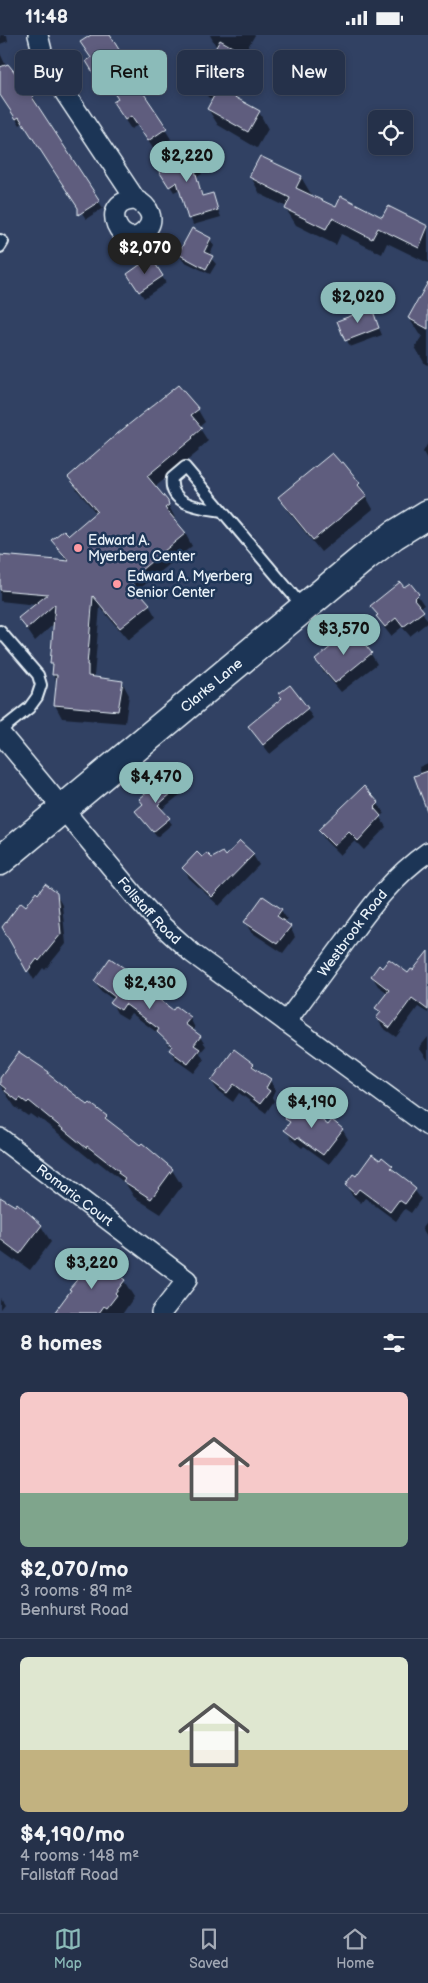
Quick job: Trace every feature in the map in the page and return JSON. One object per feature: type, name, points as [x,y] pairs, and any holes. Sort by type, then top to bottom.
[{"type":"street","points":[[38,35],[43,55],[53,75],[136,200]]},
{"type":"street","name":"Clarks Lane","points":[[0,861],[394,535],[428,514]]},
{"type":"street","name":"Fallstaff Road","points":[[0,732],[161,925],[192,953],[428,1125]]},
{"type":"street","name":"Westbrook Road","points":[[286,1022],[389,885],[428,852]]},
{"type":"street","name":"Romaric Court","points":[[0,1139],[186,1280],[161,1313]]},
{"type":"lane","points":[[0,240],[3,242],[0,247]]},
{"type":"lane","points":[[222,511],[189,506],[173,490],[172,478],[185,467],[304,608]]},
{"type":"lane","points":[[0,631],[38,675],[41,685],[38,697],[29,708],[0,732]]},
{"type":"building","points":[[91,35],[110,35],[119,50],[92,50],[92,71],[86,61],[91,58],[80,42]]},
{"type":"building","points":[[220,40],[238,50],[214,50]]},
{"type":"building","points":[[8,64],[15,73],[15,95],[34,96],[32,97],[100,201],[78,215],[78,208],[19,117],[16,119],[0,95],[0,67]]},
{"type":"building","points":[[115,95],[145,95],[167,128],[148,141],[131,116],[125,120],[113,102],[118,99]]},
{"type":"building","points":[[214,95],[231,95],[260,111],[248,132],[207,109]]},
{"type":"building","points":[[185,146],[199,167],[195,170],[202,196],[213,193],[218,210],[188,219],[177,182],[169,187],[155,165]]},
{"type":"building","points":[[260,156],[302,176],[296,188],[336,207],[341,196],[382,217],[388,206],[428,226],[419,248],[378,228],[372,239],[332,218],[326,229],[285,209],[290,198],[249,177]]},
{"type":"building","points":[[192,228],[211,238],[204,252],[213,256],[206,269],[178,254]]},
{"type":"building","points":[[151,257],[163,276],[139,292],[127,274]]},
{"type":"building","points":[[428,282],[428,329],[408,318]]},
{"type":"building","points":[[372,308],[379,328],[345,341],[337,321]]},
{"type":"building","name":"Edward A. Myerberg Center","points":[[178,385],[199,409],[191,415],[202,428],[193,438],[147,476],[168,501],[169,505],[165,508],[186,533],[129,580],[150,604],[120,628],[93,596],[87,665],[88,676],[123,681],[118,711],[54,705],[57,675],[52,675],[53,664],[50,664],[55,604],[27,629],[18,618],[48,594],[0,590],[0,555],[69,561],[51,540],[64,530],[69,535],[97,511],[68,477],[117,434]]},
{"type":"building","points":[[332,453],[341,463],[343,462],[360,483],[358,485],[367,496],[313,540],[278,497]]},
{"type":"building","points":[[400,582],[404,587],[410,583],[419,594],[414,599],[424,611],[403,627],[396,618],[385,627],[370,606]]},
{"type":"building","points":[[352,629],[372,653],[335,683],[315,660]]},
{"type":"building","points":[[290,685],[308,708],[263,745],[248,726],[282,698],[278,694]]},
{"type":"building","points":[[428,771],[428,811],[427,811],[414,776]]},
{"type":"building","points":[[168,775],[179,787],[158,805],[170,818],[153,832],[135,811],[143,804],[139,799]]},
{"type":"building","points":[[364,786],[379,803],[374,808],[381,816],[358,841],[349,832],[334,846],[318,830]]},
{"type":"building","points":[[240,841],[254,854],[212,897],[182,868],[197,852],[202,857],[207,853],[212,858],[223,852],[226,856]]},
{"type":"building","points":[[45,884],[57,893],[61,934],[39,961],[37,959],[27,972],[2,927],[21,902],[26,906],[36,892],[38,894]]},
{"type":"building","points":[[263,896],[282,909],[277,916],[291,926],[277,944],[244,922]]},
{"type":"building","points":[[428,951],[428,1010],[412,998],[390,1028],[376,1018],[381,1012],[375,1008],[389,990],[371,976],[379,965],[382,968],[389,959],[408,973],[411,969],[413,970]]},
{"type":"building","points":[[110,958],[131,973],[128,976],[173,1010],[176,1006],[191,1017],[185,1024],[201,1036],[194,1045],[200,1049],[188,1064],[169,1050],[172,1046],[157,1032],[159,1029],[125,1004],[121,1010],[110,1003],[115,997],[94,981]]},
{"type":"building","points":[[234,1049],[254,1064],[252,1066],[271,1079],[266,1088],[270,1091],[260,1104],[234,1084],[227,1093],[211,1081]]},
{"type":"building","points":[[19,1052],[49,1072],[48,1074],[88,1105],[90,1103],[107,1116],[105,1118],[140,1145],[142,1143],[173,1169],[151,1199],[123,1181],[125,1178],[118,1173],[119,1171],[87,1146],[86,1148],[29,1101],[27,1103],[20,1098],[18,1101],[5,1091],[6,1089],[0,1084],[0,1078]]},
{"type":"building","points":[[297,1104],[328,1125],[332,1120],[343,1129],[323,1155],[298,1137],[296,1139],[284,1130],[290,1122],[285,1119]]},
{"type":"building","points":[[372,1154],[380,1160],[382,1157],[393,1166],[391,1168],[416,1189],[405,1204],[399,1200],[390,1212],[359,1189],[355,1194],[345,1185],[353,1174],[356,1176]]},
{"type":"building","points":[[0,1197],[15,1206],[17,1203],[42,1225],[20,1254],[0,1239]]},
{"type":"building","points":[[96,1258],[125,1280],[115,1293],[117,1295],[107,1308],[104,1306],[99,1313],[54,1313],[71,1290],[69,1289]]},
{"type":"place","name":"Edward A. Myerberg Center","points":[[78,548]]},
{"type":"place","name":"Edward A. Myerberg Senior Center","points":[[117,584]]}]
